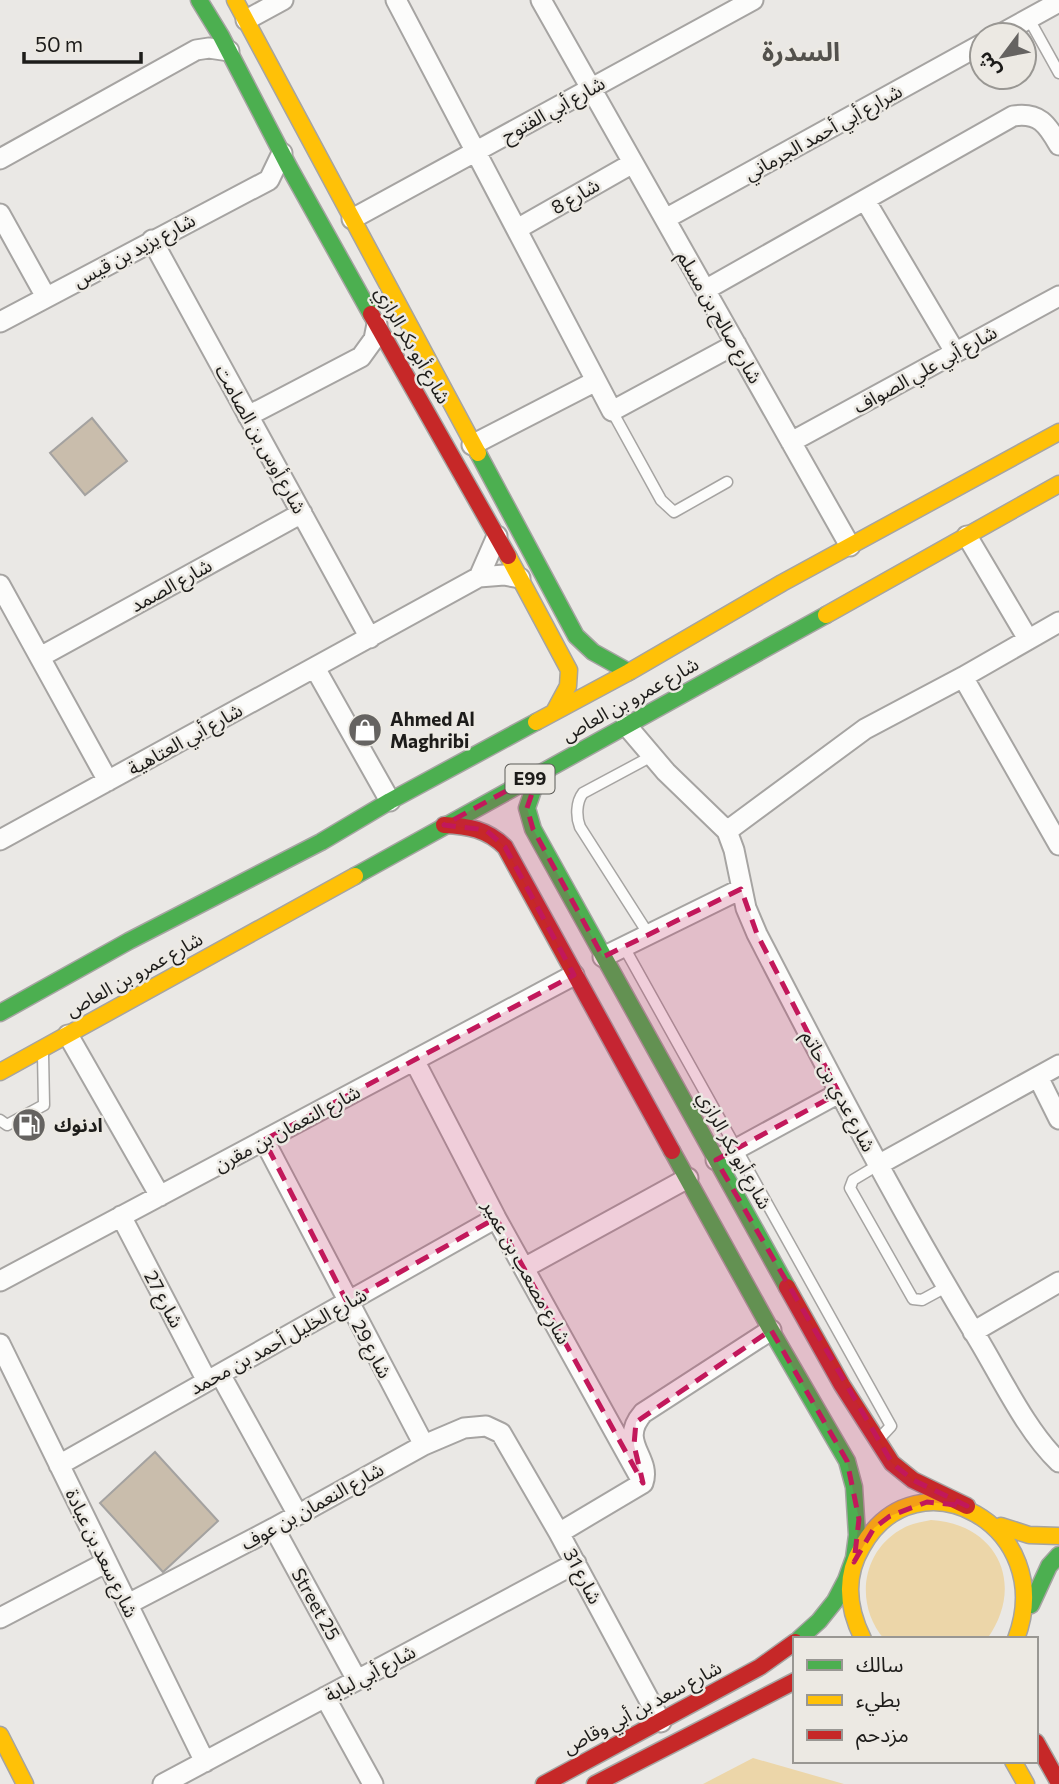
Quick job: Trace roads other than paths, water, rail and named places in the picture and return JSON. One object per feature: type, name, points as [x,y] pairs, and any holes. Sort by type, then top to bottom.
[{"type":"street","name":"شارع أبو بكر الرازي","points":[[198,0],[229,51],[299,185],[497,536],[569,670],[568,686],[554,712]]},
{"type":"street","name":"شارع أبو بكر الرازي","points":[[235,0],[576,636],[584,647],[629,672]]},
{"type":"street","points":[[246,20],[283,0]]},
{"type":"street","points":[[396,0],[612,411],[736,344]]},
{"type":"street","name":"شارع صالح بن مسلم","points":[[541,0],[850,546]]},
{"type":"street","name":"شارع أبي الفتوح","points":[[352,219],[591,89],[727,6],[753,0]]},
{"type":"street","points":[[1025,21],[1059,2]]},
{"type":"street","points":[[196,50],[205,35],[209,18]]},
{"type":"street","points":[[0,159],[196,50],[209,48],[229,51]]},
{"type":"street","name":"شرارع أبي أحمد الجرماني","points":[[665,219],[968,52]]},
{"type":"street","points":[[705,290],[1013,116],[1027,114],[1038,119],[1049,127],[1059,145]]},
{"type":"street","points":[[282,153],[269,180],[299,185]]},
{"type":"street","name":"شارع 8","points":[[516,229],[633,163]]},
{"type":"street","name":"شارع يزيد بن قيس","points":[[0,322],[269,180]]},
{"type":"street","points":[[865,200],[955,352]]},
{"type":"street","points":[[0,214],[46,297]]},
{"type":"street","name":"شارع أوس بن الصامت","points":[[152,240],[370,638]]},
{"type":"street","name":"شارع أبي علي الصواف","points":[[791,442],[1059,296]]},
{"type":"street","points":[[248,416],[361,357],[374,339],[377,324]]},
{"type":"street","points":[[361,357],[396,358]]},
{"type":"street","points":[[472,445],[596,381]]},
{"type":"street","name":"شارع عمرو بن العاص","points":[[0,1013],[129,941],[321,842],[390,801],[629,672],[782,583],[1059,432]]},
{"type":"street","name":"شارع عمرو بن العاص","points":[[0,1072],[1059,484]]},
{"type":"street","name":"شارع الصمد","points":[[40,657],[302,513]]},
{"type":"street","points":[[479,577],[497,536]]},
{"type":"street","points":[[967,536],[1028,639]]},
{"type":"street","points":[[479,577],[496,575],[520,578]]},
{"type":"street","name":"شارع أبي العتاهية","points":[[0,840],[479,577]]},
{"type":"street","points":[[782,583],[809,596],[812,610],[791,635]]},
{"type":"street","points":[[0,584],[108,781]]},
{"type":"street","points":[[727,831],[865,729],[1059,622]]},
{"type":"street","points":[[315,668],[390,801]]},
{"type":"street","points":[[963,677],[1059,845]]},
{"type":"street","name":"شارع عدي بن حاتم","points":[[626,725],[652,756],[727,831],[734,849],[741,889],[757,934],[839,1093],[973,1332],[1037,1436],[1059,1462]]},
{"type":"street","name":"شارع أبو بكر الرازي","points":[[540,773],[527,808],[533,830],[842,1385],[892,1463],[913,1480],[985,1514],[1002,1526]]},
{"type":"street","points":[[444,825],[471,826],[486,830],[505,847],[771,1330],[847,1461],[854,1483],[859,1519],[849,1582],[850,1602],[862,1637]]},
{"type":"street","points":[[281,881],[289,870],[321,842]]},
{"type":"street","points":[[603,957],[741,889]]},
{"type":"street","points":[[286,898],[293,903],[317,898]]},
{"type":"street","name":"شارع النعمان بن مقرن","points":[[0,1281],[574,975]]},
{"type":"street","points":[[68,1034],[160,1196]]},
{"type":"street","name":"شارع مصعب بن عمير","points":[[414,1060],[496,1218],[643,1483]]},
{"type":"street","points":[[878,1165],[1059,1065]]},
{"type":"street","points":[[1038,1077],[1059,1119]]},
{"type":"street","points":[[716,1160],[839,1093]]},
{"type":"street","name":"شارع 29","points":[[264,1140],[424,1445]]},
{"type":"street","points":[[524,1268],[688,1178]]},
{"type":"street","name":"شارع 27","points":[[121,1216],[298,1515]]},
{"type":"street","name":"شارع الخليل أحمد بن محمد","points":[[59,1465],[496,1218]]},
{"type":"street","points":[[973,1332],[1059,1282]]},
{"type":"street","points":[[559,1533],[643,1483],[644,1472],[632,1433],[643,1413],[771,1330]]},
{"type":"street","name":"شارع سعد بن عبادة","points":[[0,1344],[205,1762]]},
{"type":"street","name":"شارع النعمان بن عوف","points":[[128,1604],[274,1528],[424,1445],[464,1428],[486,1426],[500,1433]]},
{"type":"street","name":"شارع 31","points":[[500,1433],[576,1563],[661,1722]]},
{"type":"street","points":[[801,1637],[828,1610],[844,1584],[862,1544],[874,1528],[908,1507],[927,1502],[967,1506]]},
{"type":"street","points":[[1002,1526],[1029,1535],[1059,1536]]},
{"type":"street","points":[[1002,1526],[1024,1560],[1028,1579],[1029,1599],[1020,1632]]},
{"type":"street","name":"Street 25","points":[[274,1528],[357,1680]]},
{"type":"street","points":[[1020,1632],[1049,1566],[1059,1555]]},
{"type":"street","points":[[0,1618],[107,1562]]},
{"type":"street","name":"شارع أبي لبابة","points":[[163,1784],[576,1563]]},
{"type":"street","name":"شارع سعد بن أبي وقاص","points":[[544,1784],[760,1667],[793,1643]]},
{"type":"street","points":[[595,1784],[793,1682]]},
{"type":"street","points":[[326,1697],[373,1784]]},
{"type":"street","points":[[0,1735],[25,1784]]},
{"type":"street","points":[[1038,1746],[1059,1783]]},
{"type":"street","points":[[1014,1763],[1025,1783]]},
{"type":"lane","points":[[1029,19],[1059,73]]},
{"type":"lane","points":[[612,411],[660,500],[667,508],[674,512],[727,482]]},
{"type":"lane","points":[[649,935],[580,827],[577,817],[580,796],[583,793],[652,756]]},
{"type":"lane","points":[[624,947],[891,1426],[877,1441]]},
{"type":"lane","points":[[0,1120],[7,1125],[44,1105],[43,1048]]},
{"type":"lane","points":[[878,1165],[849,1185],[863,1210],[913,1298],[922,1300],[946,1286]]},
{"type":"place","name":"Ahmed Al Maghribi","points":[[365,730]]},
{"type":"place","name":"ادنوك","points":[[29,1125]]},
{"type":"district","name":"السدرة","points":[[801,52]]}]
